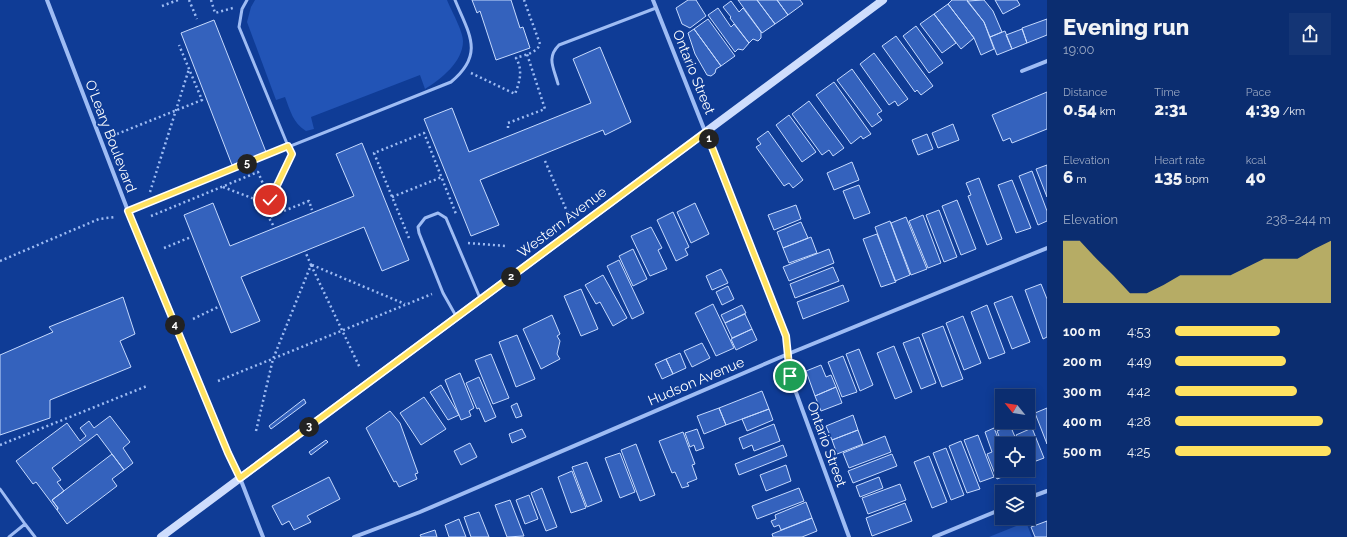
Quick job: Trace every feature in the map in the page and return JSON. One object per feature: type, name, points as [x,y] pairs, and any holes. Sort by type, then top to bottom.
[{"type":"street","name":"O'Leary Boulevard","points":[[47,0],[128,211],[228,453],[240,478],[262,537]]},
{"type":"street","name":"Ontario Street","points":[[653,0],[786,336],[790,376],[850,537]]},
{"type":"street","name":"Western Avenue","points":[[161,537],[883,0]]},
{"type":"street","points":[[1022,71],[1047,62]]},
{"type":"street","name":"Hudson Avenue","points":[[354,537],[420,512],[788,354],[1047,248]]},
{"type":"street","points":[[1035,495],[1047,491]]},
{"type":"street","points":[[934,537],[995,512]]},
{"type":"lane","points":[[247,0],[239,22],[239,27],[288,146]]},
{"type":"lane","points":[[128,211],[288,146],[446,85],[459,76],[472,53],[472,46],[468,33],[455,0]]},
{"type":"lane","points":[[558,84],[551,59],[552,52],[558,45],[656,8]]},
{"type":"lane","points":[[457,318],[443,293],[419,233],[418,227],[425,218],[438,213],[446,218],[481,299]]},
{"type":"lane","points":[[0,489],[35,537]]},
{"type":"lane","points":[[9,537],[25,524]]},
{"type":"path","points":[[162,6],[178,0]]},
{"type":"path","points":[[189,0],[197,19]]},
{"type":"path","points":[[211,0],[215,13],[245,4]]},
{"type":"path","points":[[464,69],[515,94],[520,80],[520,70],[516,58],[539,48],[540,44],[524,0]]},
{"type":"path","points":[[118,134],[202,100],[179,45]]},
{"type":"path","points":[[508,128],[508,123],[545,109],[527,54]]},
{"type":"path","points":[[146,204],[189,69]]},
{"type":"path","points":[[410,242],[374,153],[424,133],[460,221]]},
{"type":"path","points":[[222,186],[265,203],[270,200],[292,154],[288,146]]},
{"type":"path","points":[[545,161],[569,216]]},
{"type":"path","points":[[151,216],[258,172],[276,214]]},
{"type":"path","points":[[392,197],[442,177]]},
{"type":"path","points":[[272,225],[269,218],[309,201],[312,210]]},
{"type":"path","points":[[0,261],[99,219],[115,217]]},
{"type":"path","points":[[465,236],[471,249]]},
{"type":"path","points":[[164,248],[191,237]]},
{"type":"path","points":[[468,244],[506,246]]},
{"type":"path","points":[[305,251],[360,368]]},
{"type":"path","points":[[311,265],[405,304]]},
{"type":"path","points":[[256,431],[273,359],[311,265]]},
{"type":"path","points":[[218,381],[431,293],[435,299]]},
{"type":"path","points":[[193,319],[220,306]]},
{"type":"path","points":[[0,445],[147,386]]},
{"type":"shaded area","points":[[255,0],[447,0],[461,32],[463,41],[462,49],[455,63],[450,69],[425,89],[420,75],[311,117],[314,129],[306,131],[295,120],[285,97],[276,100],[247,22],[251,7]]},
{"type":"shaded area","points":[[1019,525],[1027,525],[1032,537],[989,537]]},
{"type":"building","points":[[472,0],[511,0],[520,28],[523,27],[530,48],[496,60],[480,11],[477,13]]},
{"type":"building","points":[[688,0],[696,0],[706,16],[690,28],[682,24],[676,8]]},
{"type":"building","points":[[738,0],[757,0],[775,24],[762,33]]},
{"type":"building","points":[[757,0],[777,0],[788,15],[775,24]]},
{"type":"building","points":[[777,0],[800,0],[803,4],[788,15]]},
{"type":"building","points":[[952,0],[967,0],[984,22],[994,49],[981,55],[974,38],[948,4]]},
{"type":"building","points":[[984,0],[993,11],[1002,32],[990,37],[984,22],[967,1]]},
{"type":"building","points":[[995,0],[1017,0],[1020,5],[1003,14]]},
{"type":"building","points":[[731,1],[739,12],[743,8],[761,32],[761,38],[758,41],[753,39],[749,43],[730,18],[731,17],[723,7]]},
{"type":"building","points":[[948,4],[974,38],[961,49],[934,14]]},
{"type":"building","points":[[718,8],[731,27],[734,24],[749,43],[743,50],[738,49],[735,52],[708,15]]},
{"type":"building","points":[[934,14],[956,43],[942,53],[920,24]]},
{"type":"building","points":[[708,19],[735,56],[721,66],[694,29]]},
{"type":"building","points":[[1047,19],[1047,35],[1027,43],[1022,28]]},
{"type":"building","points":[[214,20],[266,152],[232,165],[181,33]]},
{"type":"building","points":[[916,26],[943,63],[929,73],[903,36]]},
{"type":"building","points":[[694,29],[721,66],[716,69],[715,73],[711,76],[707,75],[695,54],[688,33]]},
{"type":"building","points":[[1022,29],[1027,43],[1012,49],[1006,35]]},
{"type":"building","points":[[1005,31],[1012,49],[997,55],[990,37]]},
{"type":"building","points":[[896,36],[933,86],[921,95],[917,90],[915,92],[882,46]]},
{"type":"building","points":[[600,47],[631,122],[605,135],[603,130],[480,180],[499,225],[471,236],[424,119],[452,108],[469,152],[591,103],[573,59]]},
{"type":"building","points":[[874,53],[908,99],[898,106],[895,101],[889,105],[860,64]]},
{"type":"building","points":[[852,69],[882,111],[877,114],[882,120],[872,127],[837,80]]},
{"type":"building","points":[[834,82],[871,134],[863,139],[861,136],[851,144],[816,95]]},
{"type":"building","points":[[1047,92],[1047,129],[1012,143],[1010,138],[1003,141],[992,115]]},
{"type":"building","points":[[809,101],[844,148],[833,156],[829,150],[822,155],[792,114]]},
{"type":"building","points":[[789,115],[816,152],[802,162],[776,125]]},
{"type":"building","points":[[953,124],[959,140],[938,148],[932,133]]},
{"type":"building","points":[[768,131],[803,180],[793,188],[789,183],[784,186],[756,147],[761,144],[757,139]]},
{"type":"building","points":[[927,134],[933,149],[918,155],[912,140]]},
{"type":"building","points":[[362,143],[409,260],[382,271],[364,227],[241,277],[260,321],[231,333],[184,215],[213,203],[230,246],[354,196],[336,154]]},
{"type":"building","points":[[852,162],[859,180],[834,190],[827,173]]},
{"type":"building","points":[[1047,165],[1047,197],[1036,169]]},
{"type":"building","points":[[1032,171],[1047,211],[1047,221],[1038,225],[1019,176]]},
{"type":"building","points":[[979,178],[1002,239],[987,245],[968,196],[971,195],[966,183]]},
{"type":"building","points":[[1012,180],[1031,228],[1016,233],[998,185]]},
{"type":"building","points":[[859,185],[870,213],[854,219],[843,191]]},
{"type":"building","points":[[957,200],[976,249],[961,255],[942,206]]},
{"type":"building","points":[[695,203],[709,234],[691,243],[677,212]]},
{"type":"building","points":[[796,205],[801,219],[774,230],[768,215]]},
{"type":"building","points":[[939,210],[957,257],[944,262],[926,215]]},
{"type":"building","points":[[673,212],[689,247],[685,249],[688,255],[676,261],[657,220]]},
{"type":"building","points":[[923,215],[941,263],[928,268],[909,221]]},
{"type":"building","points":[[906,217],[927,269],[911,275],[891,223]]},
{"type":"building","points":[[890,221],[910,275],[895,281],[875,227]]},
{"type":"building","points":[[801,222],[808,238],[783,248],[777,232]]},
{"type":"building","points":[[651,227],[662,248],[658,250],[667,269],[650,276],[631,236]]},
{"type":"building","points":[[877,234],[896,282],[881,287],[863,239]]},
{"type":"building","points":[[811,237],[817,253],[789,263],[783,248]]},
{"type":"building","points":[[633,249],[647,279],[633,286],[619,256]]},
{"type":"building","points":[[829,249],[834,263],[789,281],[783,267]]},
{"type":"building","points":[[619,260],[644,313],[632,319],[607,266]]},
{"type":"building","points":[[833,267],[839,281],[795,298],[790,284]]},
{"type":"building","points":[[721,269],[728,283],[712,290],[706,276]]},
{"type":"building","points":[[603,275],[627,318],[613,326],[600,302],[596,304],[585,285]]},
{"type":"building","points":[[1041,284],[1047,299],[1047,337],[1043,339],[1025,290]]},
{"type":"building","points":[[843,285],[849,301],[803,319],[797,302]]},
{"type":"building","points":[[728,286],[734,299],[722,305],[716,292]]},
{"type":"building","points":[[581,289],[598,329],[581,336],[564,296]]},
{"type":"building","points":[[1012,296],[1030,342],[1012,349],[994,303]]},
{"type":"building","points":[[123,297],[135,334],[120,341],[131,367],[50,400],[50,418],[0,435],[0,355],[53,332],[49,327]]},
{"type":"building","points":[[713,304],[734,348],[716,356],[695,313]]},
{"type":"building","points":[[742,305],[746,313],[725,323],[721,315]]},
{"type":"building","points":[[987,305],[1005,353],[989,359],[971,312]]},
{"type":"building","points":[[745,314],[752,329],[732,338],[725,323]]},
{"type":"building","points":[[552,315],[560,334],[557,336],[560,341],[557,354],[560,359],[541,369],[523,329]]},
{"type":"building","points":[[963,316],[981,363],[964,370],[946,323]]},
{"type":"building","points":[[943,326],[963,379],[942,387],[922,334]]},
{"type":"building","points":[[752,329],[757,340],[736,350],[731,339]]},
{"type":"building","points":[[517,335],[535,379],[516,387],[499,342]]},
{"type":"building","points":[[919,337],[936,383],[921,389],[903,343]]},
{"type":"building","points":[[702,343],[710,358],[692,367],[684,351]]},
{"type":"building","points":[[894,346],[912,392],[895,399],[877,353]]},
{"type":"building","points":[[859,349],[873,385],[860,391],[846,354]]},
{"type":"building","points":[[680,353],[686,368],[673,374],[666,359]]},
{"type":"building","points":[[491,354],[509,398],[493,404],[475,360]]},
{"type":"building","points":[[843,356],[857,392],[842,397],[828,362]]},
{"type":"building","points":[[666,359],[673,374],[662,379],[655,364]]},
{"type":"building","points":[[821,365],[826,377],[831,375],[836,387],[815,396],[806,371]]},
{"type":"building","points":[[460,373],[474,408],[469,411],[471,416],[461,420],[445,380]]},
{"type":"building","points":[[479,377],[496,417],[485,422],[479,408],[477,409],[466,383]]},
{"type":"building","points":[[441,385],[459,415],[448,420],[430,392]]},
{"type":"building","points":[[836,387],[842,403],[821,411],[815,396]]},
{"type":"building","points":[[762,391],[769,409],[726,425],[719,408]]},
{"type":"building","points":[[424,397],[446,429],[421,445],[400,413]]},
{"type":"building","points":[[304,399],[306,403],[271,429],[269,426]]},
{"type":"building","points":[[517,403],[522,416],[516,418],[511,406]]},
{"type":"building","points":[[719,408],[726,425],[704,434],[697,416]]},
{"type":"building","points":[[1047,408],[1047,444],[1035,413]]},
{"type":"building","points":[[769,409],[773,420],[747,431],[742,419]]},
{"type":"building","points":[[390,411],[400,423],[418,473],[415,474],[417,479],[399,487],[396,481],[394,482],[366,428]]},
{"type":"building","points":[[853,415],[858,430],[832,440],[826,426]]},
{"type":"building","points":[[110,416],[130,442],[123,448],[133,463],[124,470],[97,434],[52,468],[61,480],[57,482],[64,491],[52,500],[58,508],[57,510],[36,482],[33,484],[16,461],[67,423],[80,441],[86,436],[80,428],[89,421],[94,428]]},
{"type":"building","points":[[774,424],[780,441],[754,451],[752,445],[743,449],[739,438]]},
{"type":"building","points":[[994,428],[998,437],[995,437],[995,474],[987,454],[992,452],[985,432]]},
{"type":"building","points":[[522,429],[526,437],[512,443],[509,434]]},
{"type":"building","points":[[697,429],[704,448],[696,451],[694,445],[690,447],[685,433]]},
{"type":"building","points":[[1001,429],[1012,429],[1015,437],[999,437],[997,431]]},
{"type":"building","points":[[1032,429],[1044,458],[1035,461],[1035,437],[1017,437],[1016,435]]},
{"type":"building","points":[[858,430],[863,444],[837,454],[832,440]]},
{"type":"building","points":[[683,432],[695,464],[692,465],[697,479],[687,483],[689,486],[682,488],[675,472],[672,473],[659,441]]},
{"type":"building","points":[[978,435],[994,477],[980,482],[964,440]]},
{"type":"building","points":[[885,436],[891,452],[849,468],[843,453]]},
{"type":"building","points":[[326,440],[328,442],[311,455],[309,452]]},
{"type":"building","points":[[961,441],[980,489],[967,493],[949,446]]},
{"type":"building","points":[[470,443],[477,457],[461,465],[454,451]]},
{"type":"building","points":[[636,444],[655,495],[640,501],[621,450]]},
{"type":"building","points":[[783,445],[787,456],[739,475],[735,464]]},
{"type":"building","points":[[946,448],[964,495],[951,500],[933,453]]},
{"type":"building","points":[[620,453],[635,492],[620,498],[605,458]]},
{"type":"building","points":[[112,454],[124,470],[112,479],[117,486],[67,524],[52,500]]},
{"type":"building","points":[[892,454],[897,466],[853,483],[848,471]]},
{"type":"building","points":[[929,456],[947,502],[932,508],[914,462]]},
{"type":"building","points":[[587,462],[602,501],[587,507],[572,467]]},
{"type":"building","points":[[786,465],[791,481],[766,491],[760,475]]},
{"type":"building","points":[[572,471],[586,508],[571,513],[558,477]]},
{"type":"building","points":[[329,477],[340,499],[307,516],[311,522],[294,530],[289,521],[282,525],[272,506]]},
{"type":"building","points":[[879,477],[883,488],[860,497],[856,486]]},
{"type":"building","points":[[900,484],[906,500],[868,514],[862,498]]},
{"type":"building","points":[[542,488],[557,527],[546,531],[531,493]]},
{"type":"building","points":[[799,488],[804,501],[757,519],[752,506]]},
{"type":"building","points":[[529,495],[538,519],[525,524],[516,500]]},
{"type":"building","points":[[510,500],[524,536],[507,537],[495,505]]},
{"type":"building","points":[[806,502],[812,518],[781,530],[779,525],[774,527],[771,521],[776,519],[775,515]]},
{"type":"building","points":[[905,503],[912,521],[872,536],[866,518]]},
{"type":"building","points":[[479,512],[489,537],[471,537],[464,517]]},
{"type":"building","points":[[812,518],[817,531],[802,537],[773,537],[772,534]]},
{"type":"building","points":[[459,519],[466,537],[449,537],[445,525]]},
{"type":"building","points":[[1047,521],[1047,537],[1035,537],[1031,527]]},
{"type":"building","points":[[435,530],[437,537],[421,537],[420,535]]},
{"type":"route","points":[[270,200],[292,154],[288,146],[128,211],[228,453],[240,478],[706,132],[786,336],[790,376]]}]
